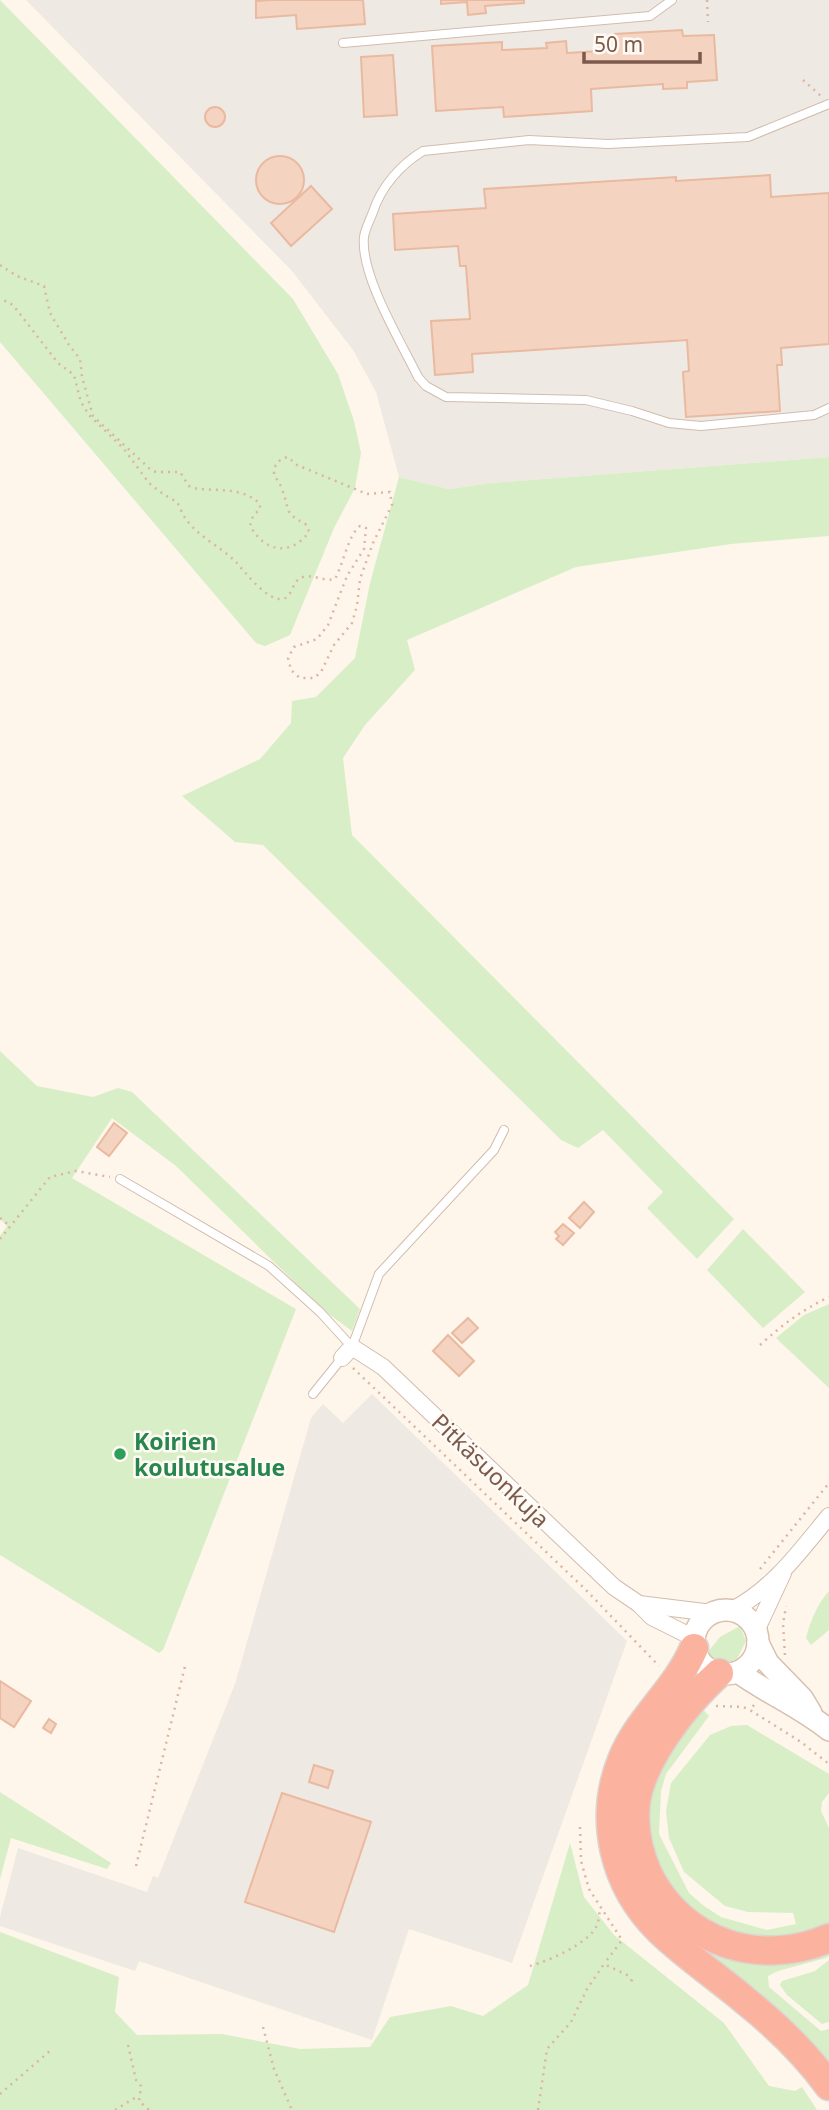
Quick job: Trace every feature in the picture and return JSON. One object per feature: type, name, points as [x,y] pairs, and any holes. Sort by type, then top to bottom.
[{"type":"highway","points":[[694,1643],[687,1689],[649,1760],[636,1801],[637,1838],[654,1885],[685,1922],[710,1938],[732,1946],[775,1952],[808,1946],[829,1938]]},
{"type":"highway","points":[[729,1672],[687,1689],[623,1756],[614,1781],[610,1824],[619,1869],[639,1906],[658,1929],[769,2020],[794,2044],[829,2086]]},
{"type":"main road","points":[[770,1681],[768,1663],[751,1622],[743,1615],[722,1612],[703,1619],[694,1643],[699,1660],[708,1668],[770,1681],[821,1724]]},
{"type":"main road","points":[[729,1672],[752,1660],[757,1637]]},
{"type":"street","name":"Pitkäsuonkuja","points":[[347,1353],[383,1367],[600,1575],[652,1617],[694,1643]]},
{"type":"street","points":[[722,1612],[750,1601],[772,1586],[829,1516]]},
{"type":"street","points":[[757,1637],[772,1586]]},
{"type":"street","name":"Pitkäsuonkuja","points":[[639,1604],[722,1612]]},
{"type":"lane","points":[[344,43],[650,16],[672,0]]},
{"type":"lane","points":[[829,103],[748,137],[608,144],[529,140],[423,151],[409,160],[378,195],[364,237],[366,257],[375,288],[418,377],[426,386],[446,397],[586,400],[632,411],[669,424],[701,426],[814,415],[829,408]]},
{"type":"lane","points":[[313,1394],[347,1353],[379,1274],[494,1150],[505,1130]]},
{"type":"lane","points":[[120,1179],[269,1266],[320,1311],[347,1353]]},
{"type":"path","points":[[707,0],[708,22]]},
{"type":"path","points":[[803,80],[829,103]]},
{"type":"path","points":[[0,265],[17,276],[44,286],[50,313],[80,359],[93,416],[151,470],[180,472],[194,488],[242,493],[257,500],[260,509],[253,516],[250,526],[265,541],[281,549],[290,549],[309,532],[307,525],[294,519],[287,509],[283,491],[274,474],[277,463],[282,458],[288,457],[305,468],[367,494],[390,492],[392,505],[359,579],[357,606],[352,623],[334,645],[317,676],[312,679],[300,678],[291,670],[288,658],[294,647],[317,639],[328,625],[348,576],[365,549],[366,528],[360,526],[353,534],[335,579],[330,581],[305,576],[298,579],[286,598],[272,596],[193,527],[184,517],[177,502],[149,483],[124,449],[112,440],[107,431],[84,409],[74,376],[58,363],[13,305],[0,298]]},
{"type":"path","points":[[0,1239],[50,1177],[76,1171],[120,1179]]},
{"type":"path","points":[[0,1218],[10,1226]]},
{"type":"path","points":[[760,1345],[786,1321],[829,1297]]},
{"type":"path","points":[[347,1353],[415,1424],[585,1589],[645,1654],[711,1706],[743,1707],[750,1710],[801,1742],[829,1764]]},
{"type":"path","points":[[750,1710],[785,1661],[783,1624],[787,1599],[760,1577],[758,1572],[829,1483]]},
{"type":"path","points":[[136,1866],[186,1662]]},
{"type":"path","points":[[538,2110],[547,2049],[571,2022],[587,1989],[622,1940],[589,1889],[580,1861],[580,1827]]},
{"type":"path","points":[[530,1966],[550,1960],[590,1935],[597,1925],[600,1909]]},
{"type":"path","points":[[604,1964],[626,1975],[632,1981],[629,1986]]},
{"type":"path","points":[[263,2027],[274,2069],[292,2110]]},
{"type":"path","points":[[128,2045],[136,2080],[141,2086],[138,2096],[142,2105],[149,2110]]},
{"type":"path","points":[[0,2094],[51,2050]]},
{"type":"path","points":[[115,2110],[138,2096]]},
{"type":"shaded area","points":[[26,0],[829,0],[829,457],[491,483],[449,489],[399,477],[376,392],[353,350],[292,271]]},
{"type":"shaded area","points":[[372,1394],[627,1641],[512,1963],[409,1929],[372,2040],[139,1961],[135,1971],[0,1926],[18,1848],[147,1892],[153,1876],[158,1878],[235,1684],[311,1418],[323,1404],[343,1423]]},
{"type":"green space","points":[[0,0],[293,299],[338,374],[354,421],[361,453],[355,488],[334,528],[290,635],[265,646],[256,643],[0,342]]},
{"type":"green space","points":[[829,457],[829,536],[731,544],[576,567],[407,640],[415,670],[365,725],[343,758],[352,835],[734,1219],[697,1259],[647,1208],[663,1192],[603,1130],[578,1148],[561,1140],[263,845],[235,842],[182,796],[260,759],[291,723],[292,701],[316,697],[355,658],[370,583],[399,477],[449,489],[491,483]]},
{"type":"green space","name":"Koirien koulutusalue","points":[[0,1051],[37,1086],[93,1097],[118,1088],[132,1092],[360,1309],[352,1331],[322,1309],[176,1166],[112,1118],[72,1178],[296,1309],[163,1650],[159,1653],[0,1555],[0,1236],[7,1226],[0,1219]]},
{"type":"green space","points":[[743,1229],[805,1292],[763,1328],[707,1270]]},
{"type":"green space","points":[[829,1304],[829,1388],[776,1338],[804,1315]]},
{"type":"green space","points":[[829,1591],[829,1630],[811,1645],[806,1638],[810,1625]]},
{"type":"green space","points":[[740,1626],[746,1641],[737,1659],[721,1662],[707,1653],[720,1637]]},
{"type":"green space","points":[[700,1706],[709,1716],[666,1774],[661,1791],[659,1834],[689,1893],[721,1917],[767,1930],[796,1924],[793,1913],[748,1912],[725,1906],[684,1872],[669,1838],[666,1811],[671,1783],[710,1735],[731,1726],[747,1725],[829,1774],[829,1793],[822,1802],[821,1811],[829,1828],[829,1923],[815,1932],[758,1940],[697,1918],[672,1893],[647,1840],[647,1796],[660,1759]]},
{"type":"green space","points":[[0,1792],[111,1863],[107,1869],[11,1838],[0,1879]]},
{"type":"green space","points":[[628,1804],[689,1934],[829,1944],[829,1956],[826,1958],[768,1976],[769,1987],[821,2031],[829,2029],[829,2069],[684,1942],[623,1862]]},
{"type":"green space","points":[[570,1843],[584,1897],[614,1935],[724,2023],[769,2086],[795,2091],[802,2087],[817,2110],[0,2110],[0,1932],[119,1977],[115,2012],[137,2035],[222,2034],[300,2049],[370,2047],[390,2017],[451,2006],[483,2016],[528,1985]]},
{"type":"green space","points":[[829,1960],[829,2022],[822,2024],[787,1995],[780,1985],[782,1981],[815,1971]]},
{"type":"building","points":[[363,0],[365,24],[297,29],[296,15],[256,18],[256,1]]},
{"type":"building","points":[[441,0],[524,0],[524,3],[485,6],[486,13],[468,15],[467,2],[441,4]]},
{"type":"building","points":[[682,30],[683,36],[714,35],[717,80],[687,82],[687,88],[663,89],[663,84],[591,89],[592,111],[504,117],[503,107],[436,111],[432,46],[502,42],[502,50],[547,48],[546,43],[566,41],[567,53],[616,50],[615,34]]},
{"type":"building","points":[[393,55],[397,115],[364,117],[361,57]]},
{"type":"building","points":[[211,107],[219,107],[225,117],[219,127],[211,127],[205,121],[205,113]]},
{"type":"building","points":[[280,156],[289,157],[297,163],[303,171],[303,189],[297,197],[289,203],[280,204],[271,203],[263,197],[257,189],[256,180],[257,171],[263,163],[271,157]]},
{"type":"building","points":[[770,175],[771,197],[829,193],[829,344],[781,348],[782,365],[777,365],[780,411],[686,417],[683,372],[689,371],[687,340],[472,354],[473,372],[435,375],[431,321],[470,319],[466,266],[460,266],[458,246],[395,250],[393,214],[486,208],[484,189],[676,177],[676,181]]},
{"type":"building","points":[[311,186],[332,209],[291,246],[271,223]]},
{"type":"building","points":[[114,1123],[127,1133],[109,1156],[97,1147]]},
{"type":"building","points":[[584,1202],[594,1212],[580,1228],[569,1218]]},
{"type":"building","points":[[563,1224],[574,1233],[563,1245],[556,1239],[559,1236],[555,1232]]},
{"type":"building","points":[[468,1318],[478,1328],[462,1343],[452,1333]]},
{"type":"building","points":[[448,1335],[474,1361],[459,1376],[433,1351]]},
{"type":"building","points":[[0,1681],[31,1701],[14,1727],[0,1718]]},
{"type":"building","points":[[49,1719],[56,1724],[51,1733],[43,1728]]},
{"type":"building","points":[[314,1765],[333,1771],[328,1788],[309,1782]]},
{"type":"building","points":[[282,1793],[371,1822],[334,1932],[245,1902]]},
{"type":"place","name":"Koirien koulutusalue","points":[[120,1454]]}]
